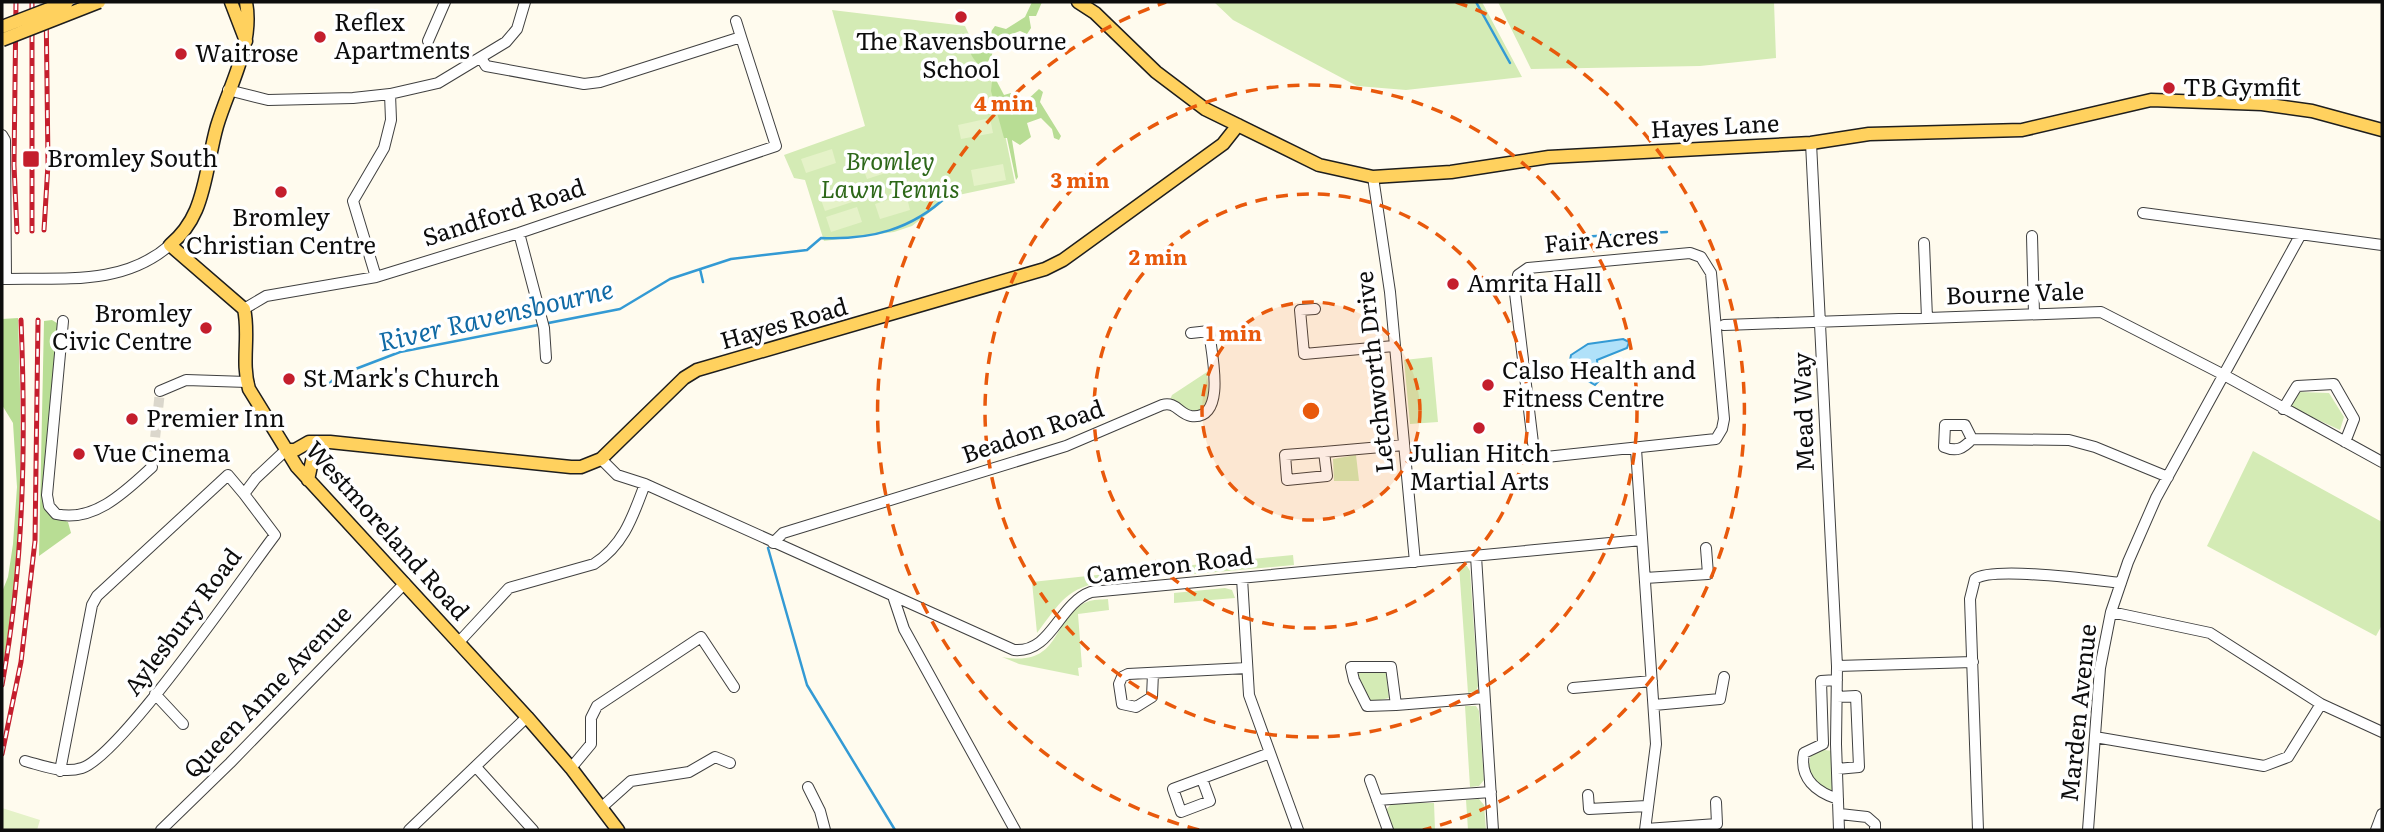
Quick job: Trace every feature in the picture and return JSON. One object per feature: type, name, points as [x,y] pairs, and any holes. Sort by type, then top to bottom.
[{"type":"main road","points":[[2,27],[67,2]]},
{"type":"main road","points":[[2,40],[99,2]]},
{"type":"main road","points":[[231,2],[246,41]]},
{"type":"main road","points":[[244,309],[170,245],[182,234],[196,211],[228,90],[246,41],[249,22],[246,2]]},
{"type":"main road","name":"Hayes Lane","points":[[1078,2],[1094,7],[1183,96],[1319,165],[1373,177],[1451,172],[1549,157],[1811,143],[1869,134],[2022,130],[2151,100],[2262,104],[2312,111],[2382,130]]},
{"type":"main road","name":"Hayes Road","points":[[601,459],[684,378],[697,370],[917,309],[1045,269],[1063,260],[1223,144],[1238,125]]},
{"type":"main road","name":"Westmoreland Road","points":[[244,309],[247,382],[254,400],[297,467],[527,717],[603,807],[618,830]]},
{"type":"main road","points":[[286,450],[295,450],[309,442],[571,467],[581,467],[601,459]]},
{"type":"main road","points":[[297,467],[322,443]]},
{"type":"main road","points":[[308,480],[312,461],[322,443]]},
{"type":"street","points":[[428,40],[444,2]]},
{"type":"street","points":[[228,90],[268,100],[390,94],[438,83],[506,43],[517,29],[525,2]]},
{"type":"street","points":[[481,58],[486,66],[584,84],[600,82],[741,37],[736,21]]},
{"type":"street","name":"Sandford Road","points":[[244,309],[266,296],[376,277],[519,233],[776,146],[741,37]]},
{"type":"street","points":[[376,277],[353,201],[384,148],[391,120],[390,94]]},
{"type":"street","points":[[2,135],[5,140],[4,279],[98,278],[125,270],[170,245]]},
{"type":"street","name":"Mead Way","points":[[1811,143],[1837,666],[1839,830]]},
{"type":"street","name":"Letchworth Drive","points":[[1373,177],[1394,346],[1415,562]]},
{"type":"street","points":[[2143,213],[2382,245]]},
{"type":"street","points":[[519,233],[543,324],[546,358]]},
{"type":"street","name":"Marden Avenue","points":[[2088,830],[2100,668],[2111,612],[2121,583],[2145,520],[2301,233]]},
{"type":"street","points":[[2032,236],[2034,314]]},
{"type":"street","points":[[1924,243],[1927,318]]},
{"type":"street","name":"Fair Acres","points":[[1690,253],[1701,257],[1711,273],[1724,419],[1722,429],[1711,441],[1636,449],[1546,457],[1535,452],[1515,293],[1516,280],[1528,268],[1690,253]]},
{"type":"street","points":[[1314,309],[1300,310],[1304,354],[1394,346]]},
{"type":"street","name":"Bourne Vale","points":[[1724,325],[2101,312],[2224,375],[2382,462]]},
{"type":"street","points":[[63,321],[47,495],[49,506],[56,514],[82,517],[125,491],[152,467]]},
{"type":"street","name":"Beadon Road","points":[[774,543],[783,533],[1066,446],[1162,405],[1174,405],[1187,415],[1200,415],[1212,407],[1215,398],[1213,366],[1209,331],[1191,333]]},
{"type":"street","points":[[160,391],[186,380],[247,382]]},
{"type":"street","points":[[2283,409],[2297,386],[2334,384],[2354,419],[2345,442]]},
{"type":"street","points":[[1972,439],[2069,440],[2095,447],[2168,477]]},
{"type":"street","points":[[1324,452],[1327,476],[1287,480],[1285,455],[1404,445]]},
{"type":"street","points":[[1636,449],[1656,744],[1646,830],[1717,824],[1716,802]]},
{"type":"street","points":[[25,761],[60,771],[92,605],[97,596],[228,475],[244,494],[256,478],[286,450]]},
{"type":"street","name":"Cameron Road","points":[[601,459],[617,475],[645,484],[894,599],[1009,649],[1021,651],[1038,645],[1071,603],[1091,592],[1643,540]]},
{"type":"street","points":[[459,642],[509,588],[594,564],[605,557],[625,533],[645,484]]},
{"type":"street","name":"Aylesbury Road","points":[[60,771],[83,768],[102,755],[155,694],[275,535],[244,494]]},
{"type":"street","points":[[1645,578],[1708,574],[1706,548]]},
{"type":"street","points":[[1476,556],[1493,830]]},
{"type":"street","points":[[1978,830],[1970,590],[1975,579],[1988,575],[2040,575],[2121,583]]},
{"type":"street","points":[[1242,578],[1251,705],[1298,830]]},
{"type":"street","name":"Queen Anne Avenue","points":[[161,830],[230,764],[252,737],[405,583]]},
{"type":"street","points":[[894,599],[904,629],[1015,830]]},
{"type":"street","points":[[2111,612],[2210,633],[2321,704],[2382,732]]},
{"type":"street","points":[[571,768],[591,744],[591,718],[597,706],[701,637],[734,687]]},
{"type":"street","points":[[1837,666],[1973,662]]},
{"type":"street","points":[[1396,705],[1391,667],[1346,667],[1367,706],[1396,705],[1484,698]]},
{"type":"street","points":[[1153,673],[1247,668]]},
{"type":"street","points":[[1654,705],[1720,699],[1724,677]]},
{"type":"street","points":[[1823,744],[1821,681],[1837,680]]},
{"type":"street","points":[[1573,688],[1652,681]]},
{"type":"street","points":[[155,694],[183,724]]},
{"type":"street","points":[[1837,697],[1856,696],[1859,768],[1837,769]]},
{"type":"street","points":[[2095,737],[2264,766],[2288,757],[2321,704]]},
{"type":"street","points":[[409,830],[527,717]]},
{"type":"street","points":[[1836,744],[1823,744],[1804,753],[1806,777],[1822,794],[1838,799]]},
{"type":"street","points":[[1202,779],[1270,753]]},
{"type":"street","points":[[603,807],[631,781],[689,772],[715,757],[730,763]]},
{"type":"street","points":[[476,767],[533,830]]},
{"type":"street","points":[[1370,780],[1388,830]]},
{"type":"street","points":[[808,787],[820,811],[822,830]]},
{"type":"street","points":[[1377,800],[1491,792]]},
{"type":"street","points":[[1588,795],[1589,809],[1647,806]]},
{"type":"street","points":[[1840,814],[1867,817],[1875,824],[1875,830]]},
{"type":"street","points":[[2376,830],[2382,814]]},
{"type":"green space","points":[[1032,2],[1042,2],[1036,16],[1029,16],[1031,28],[1027,34],[1020,31],[1007,36],[1004,43],[993,44],[992,55],[987,63],[1004,95],[1011,93],[1014,98],[1011,107],[1013,113],[1039,89],[1043,92],[1040,102],[1061,136],[1059,140],[1054,138],[1052,129],[1041,118],[1027,123],[1031,137],[1020,145],[1012,140],[1018,177],[1016,180],[1007,138],[1004,138],[991,91],[992,81],[973,58],[969,48],[970,41],[976,37],[985,40],[995,26],[1006,29],[1025,17]]},
{"type":"green space","points":[[1214,2],[1482,2],[1522,77],[1406,90],[1357,86],[1233,20]]},
{"type":"green space","points":[[1498,2],[1774,2],[1776,58],[1700,66],[1531,69]]},
{"type":"green space","name":"Bromley Lawn Tennis","points":[[832,10],[965,26],[996,91],[1015,183],[949,197],[912,226],[894,232],[824,241],[805,180],[794,178],[784,155],[865,126]]},
{"type":"green space","points":[[990,118],[993,133],[961,139],[958,125]]},
{"type":"green space","points":[[832,149],[836,163],[806,173],[801,159]]},
{"type":"green space","points":[[893,155],[898,169],[867,179],[862,165]]},
{"type":"green space","points":[[1003,164],[1006,180],[974,186],[971,170]]},
{"type":"green space","points":[[851,187],[855,201],[825,211],[820,197]]},
{"type":"green space","points":[[906,194],[910,210],[880,219],[875,204]]},
{"type":"green space","points":[[857,207],[862,222],[831,232],[826,217]]},
{"type":"green space","points":[[18,318],[18,539],[2,670],[2,592],[8,577],[13,544],[17,487],[13,423],[2,405],[2,319]]},
{"type":"green space","points":[[52,320],[60,325],[44,498],[58,518],[68,522],[71,533],[39,556],[44,321]]},
{"type":"green space","points":[[1432,357],[1438,422],[1410,424],[1404,360]]},
{"type":"green space","points":[[1207,372],[1208,398],[1202,409],[1190,410],[1170,400],[1172,395]]},
{"type":"green space","points":[[2300,392],[2329,393],[2344,417],[2340,430],[2290,407]]},
{"type":"green space","points":[[2253,451],[2382,522],[2382,625],[2376,636],[2207,546]]},
{"type":"green space","points":[[1356,455],[1359,481],[1334,481],[1333,459]]},
{"type":"green space","points":[[1293,555],[1294,565],[1173,576],[1173,567]]},
{"type":"green space","points":[[1459,566],[1467,566],[1470,571],[1478,686],[1476,691],[1468,693]]},
{"type":"green space","points":[[1106,574],[1107,582],[1082,587],[1073,592],[1037,633],[1032,582]]},
{"type":"green space","points":[[1225,588],[1232,590],[1235,598],[1174,603],[1174,593]]},
{"type":"green space","points":[[1108,599],[1109,610],[1078,614],[1082,667],[1078,668],[1079,676],[1019,664],[1002,657],[1022,658],[1036,655],[1054,639],[1075,609],[1089,601]]},
{"type":"green space","points":[[1386,670],[1389,698],[1370,702],[1358,680],[1359,672]]},
{"type":"green space","points":[[1465,706],[1476,706],[1479,711],[1484,780],[1479,786],[1470,787]]},
{"type":"green space","points":[[1833,751],[1834,792],[1820,789],[1808,771],[1811,753]]},
{"type":"green space","points":[[1479,799],[1484,805],[1486,830],[1468,830],[1466,800]]},
{"type":"green space","points":[[1392,803],[1434,803],[1435,830],[1392,830],[1386,810]]},
{"type":"green space","points":[[2,808],[40,820],[37,830],[2,830]]},
{"type":"water","points":[[1623,339],[1629,342],[1627,348],[1597,360],[1599,381],[1595,385],[1583,378],[1570,360],[1571,355],[1588,344]]},
{"type":"waterway","points":[[1476,2],[1510,63]]},
{"type":"waterway","name":"River Ravensbourne","points":[[326,387],[337,376],[400,352],[620,309],[670,279],[731,259],[807,250],[821,238],[873,235],[905,225],[948,195]]},
{"type":"waterway","points":[[1561,238],[1667,232]]},
{"type":"waterway","points":[[700,269],[703,282]]},
{"type":"waterway","points":[[768,548],[807,685],[895,830]]},
{"type":"tunnel","points":[[152,467],[160,391]]},
{"type":"railway","points":[[16,2],[14,165],[17,232]]},
{"type":"railway","points":[[32,2],[32,231]]},
{"type":"railway","points":[[44,230],[48,164],[46,2]]},
{"type":"railway","points":[[2,685],[15,594],[22,503],[21,320]]},
{"type":"railway","points":[[2,754],[21,662],[35,541],[38,320]]},
{"type":"place","name":"The Ravensbourne School","points":[[961,17]]},
{"type":"place","name":"Reflex Apartments","points":[[320,37]]},
{"type":"place","name":"Waitrose","points":[[181,54]]},
{"type":"place","name":"TB Gymfit","points":[[2169,88]]},
{"type":"place","name":"Bromley South","points":[[31,159]]},
{"type":"place","name":"Bromley Christian Centre","points":[[281,192]]},
{"type":"place","name":"Amrita Hall","points":[[1453,284]]},
{"type":"place","name":"Bromley Civic Centre","points":[[206,328]]},
{"type":"place","name":"St Mark's Church","points":[[289,379]]},
{"type":"place","name":"Calso Health and Fitness Centre","points":[[1488,385]]},
{"type":"place","name":"Premier Inn","points":[[132,419]]},
{"type":"place","name":"Julian Hitch Martial Arts","points":[[1479,428]]},
{"type":"place","name":"Vue Cinema","points":[[79,454]]}]
